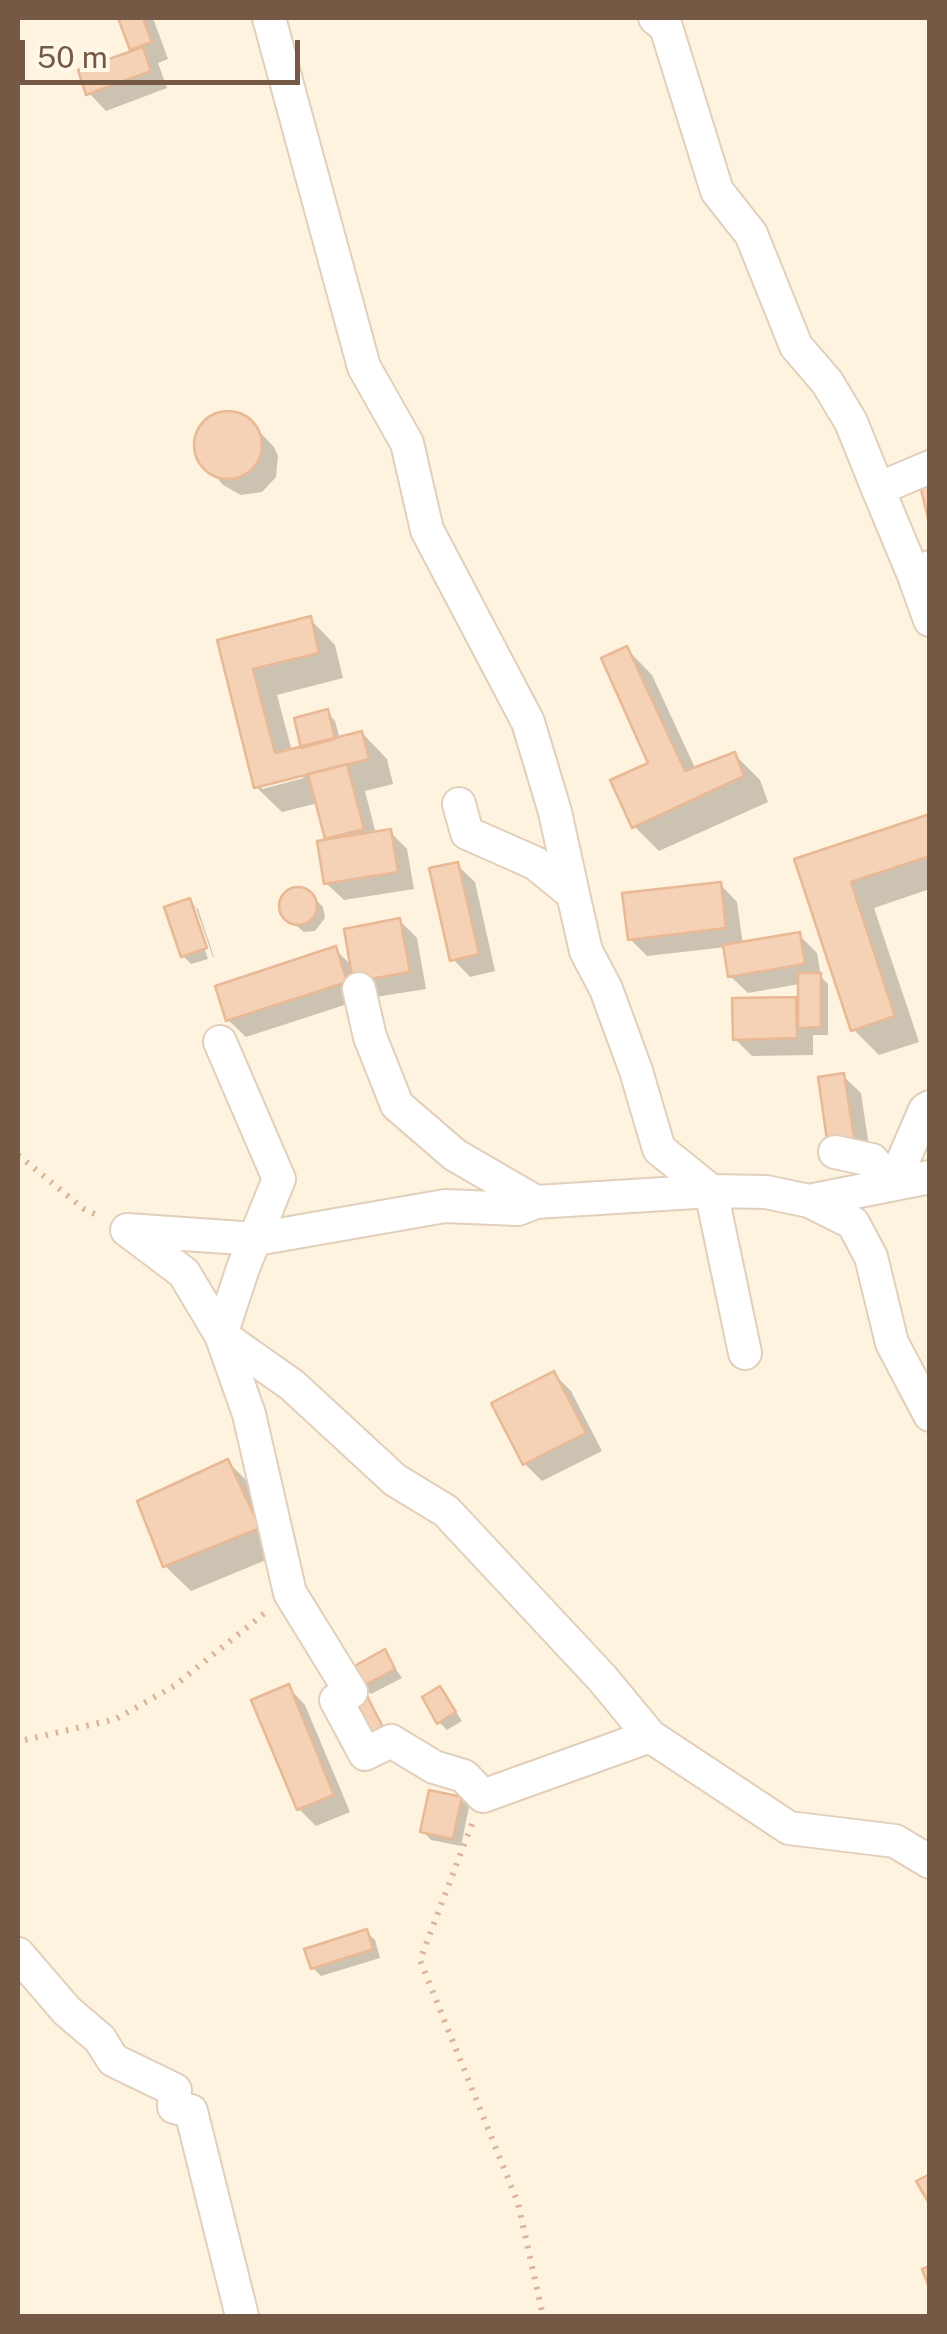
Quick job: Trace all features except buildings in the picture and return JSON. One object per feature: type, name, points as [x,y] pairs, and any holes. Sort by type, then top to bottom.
[{"type":"street","points":[[269,18],[364,367],[407,442],[428,530],[528,722],[555,812],[586,951],[606,988],[659,1148],[712,1191],[745,1353]]},
{"type":"street","points":[[655,18],[666,27],[717,190],[751,234],[796,346],[826,382],[851,422],[878,489],[921,570],[930,620]]},
{"type":"street","points":[[878,489],[930,466]]},
{"type":"street","points":[[458,804],[466,833],[535,864],[573,894]]},
{"type":"street","points":[[359,989],[370,1037],[397,1105],[455,1154],[536,1202]]},
{"type":"street","points":[[220,1042],[279,1180],[221,1335]]},
{"type":"street","points":[[893,1184],[925,1110],[930,1107]]},
{"type":"street","points":[[835,1152],[872,1160],[893,1184]]},
{"type":"street","points":[[809,1201],[930,1177]]},
{"type":"street","points":[[127,1230],[256,1239],[446,1206],[518,1209],[536,1202],[712,1191],[766,1192],[809,1201],[854,1224],[871,1257],[892,1343],[930,1415]]},
{"type":"street","points":[[127,1230],[184,1273],[221,1335],[249,1414],[290,1594],[352,1692],[336,1700],[365,1754],[391,1741],[434,1767],[464,1776],[482,1796],[650,1736]]},
{"type":"street","points":[[221,1335],[292,1385],[395,1480],[446,1510],[602,1678],[650,1736],[789,1828],[895,1841],[930,1862]]},
{"type":"street","points":[[18,1954],[68,2011],[100,2039],[113,2060],[176,2090],[174,2107],[191,2111],[242,2316]]},
{"type":"path","points":[[18,1155],[84,1209],[127,1230]]},
{"type":"path","points":[[24,1740],[116,1719],[174,1686],[290,1594]]},
{"type":"path","points":[[482,1796],[420,1960],[518,2203],[544,2316]]}]
